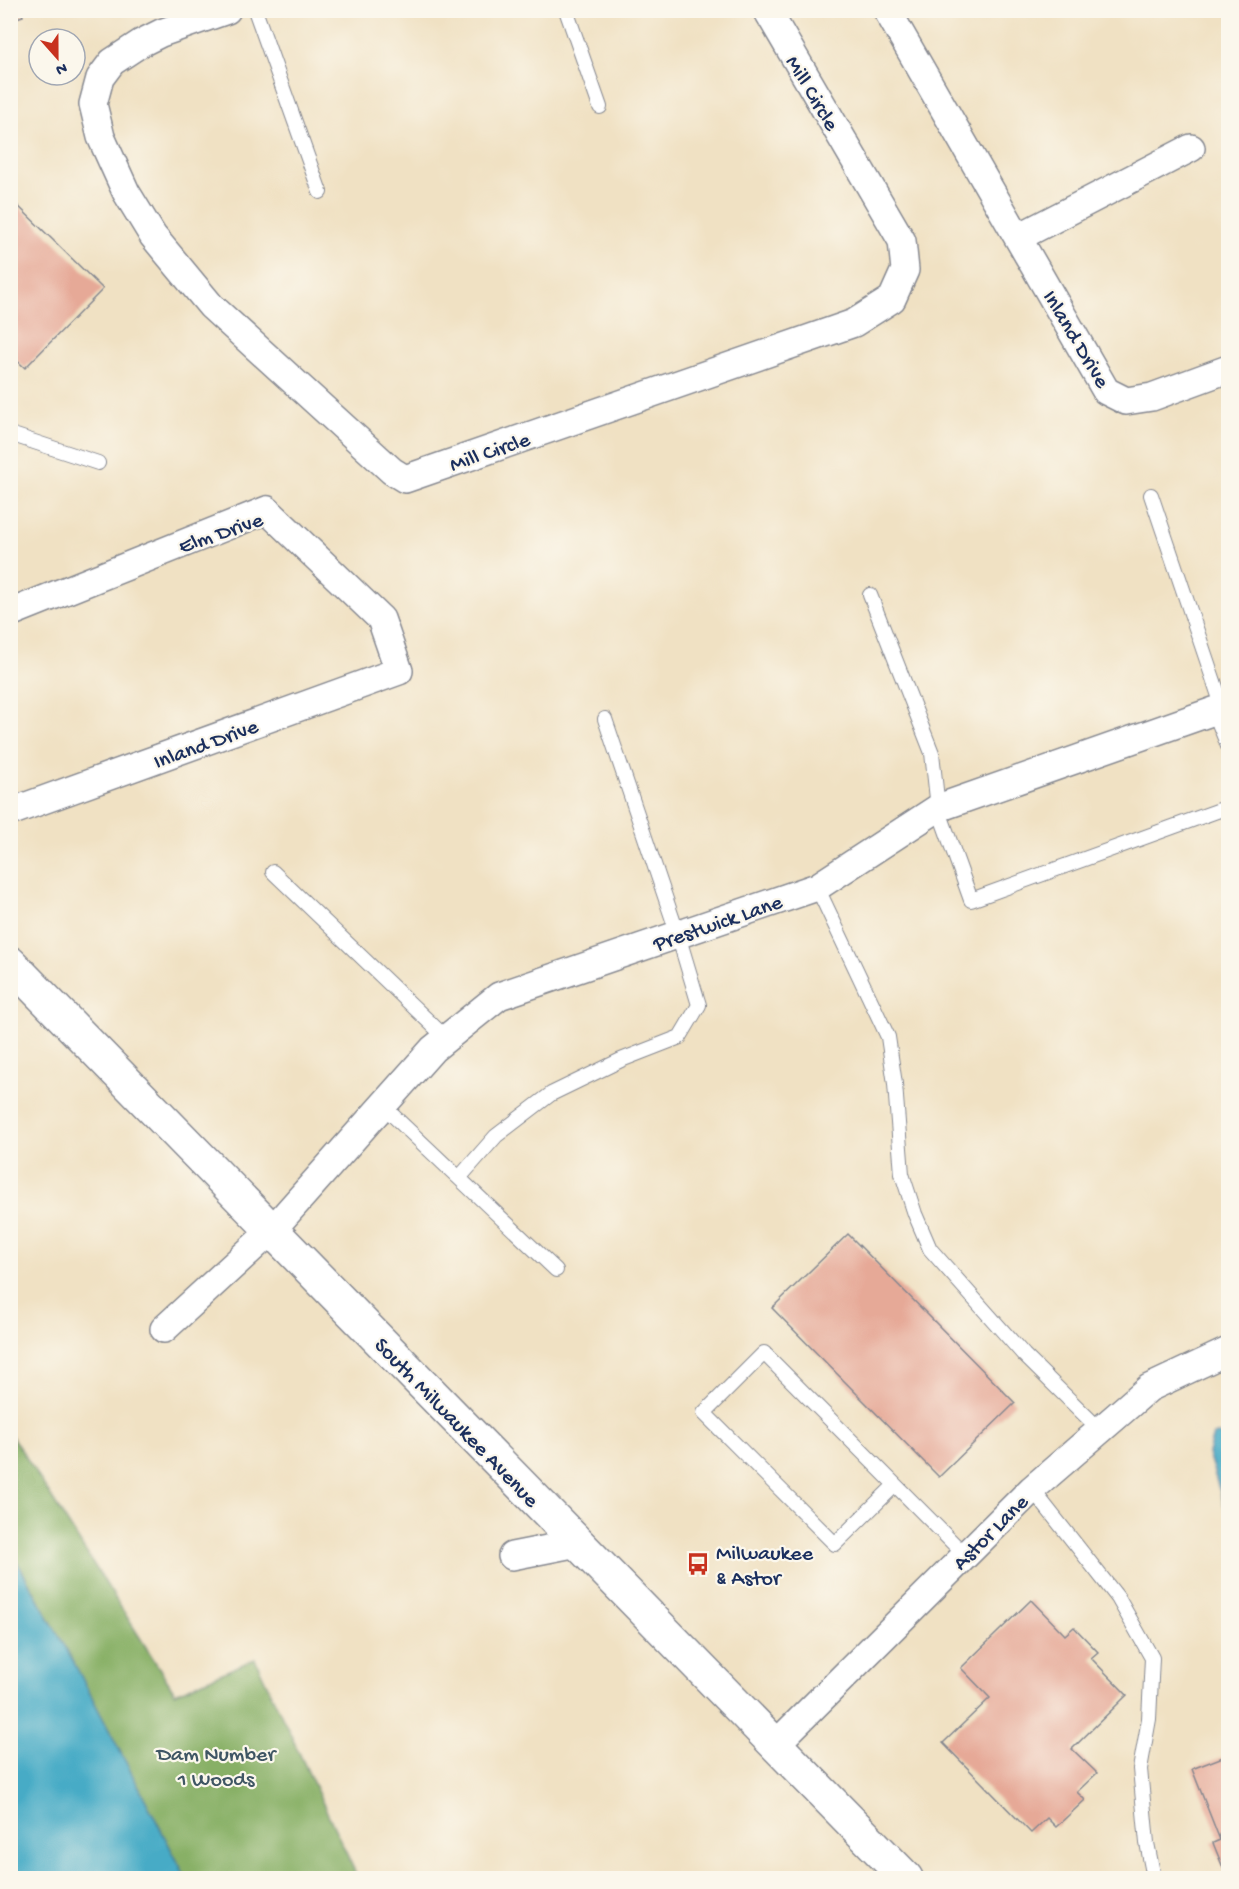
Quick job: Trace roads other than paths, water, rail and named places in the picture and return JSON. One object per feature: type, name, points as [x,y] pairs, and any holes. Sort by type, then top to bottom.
[{"type":"main road","name":"South Milwaukee Avenue","points":[[10,963],[906,1878]]},
{"type":"street","name":"Mill Circle","points":[[228,10],[161,33],[112,62],[100,78],[93,104],[101,137],[126,192],[153,236],[211,306],[392,471],[405,479],[854,323],[892,299],[905,270],[902,241],[766,10]]},
{"type":"street","name":"Inland Drive","points":[[887,10],[1106,391],[1126,401],[1152,397],[1228,369]]},
{"type":"street","points":[[1019,237],[1191,148]]},
{"type":"street","name":"Elm Drive","points":[[10,613],[267,510],[381,620],[399,671]]},
{"type":"street","name":"Inland Drive","points":[[10,812],[399,671]]},
{"type":"street","name":"Prestwick Lane","points":[[164,1329],[272,1230],[433,1049],[499,996],[817,887],[938,808],[1222,708]]},
{"type":"street","name":"Astor Lane","points":[[775,1745],[1032,1489],[1149,1388],[1228,1351]]},
{"type":"street","points":[[512,1556],[578,1543]]},
{"type":"lane","points":[[255,10],[320,192]]},
{"type":"lane","points":[[566,10],[600,107]]},
{"type":"lane","points":[[10,434],[98,463]]},
{"type":"lane","points":[[1151,495],[1222,708],[1228,746]]},
{"type":"lane","points":[[870,595],[932,753],[938,808],[971,900],[1228,807]]},
{"type":"lane","points":[[459,1178],[496,1136],[551,1094],[621,1060],[680,1038],[699,1005],[678,934],[605,720]]},
{"type":"lane","points":[[273,872],[446,1038]]},
{"type":"lane","points":[[817,887],[888,1037],[896,1084],[903,1174],[915,1214],[930,1249],[1024,1355],[1100,1430]]},
{"type":"lane","points":[[383,1106],[556,1270]]},
{"type":"lane","points":[[895,1485],[835,1544],[704,1413],[764,1353],[895,1485],[965,1556]]},
{"type":"lane","points":[[1032,1489],[1118,1598],[1152,1658],[1149,1719],[1140,1769],[1147,1843],[1154,1878]]},
{"type":"water","points":[[1228,1434],[1228,1517],[1208,1453],[1213,1435]]},
{"type":"water","points":[[10,1550],[72,1659],[186,1878],[11,1878]]},
{"type":"place","name":"Milwaukee & Astor","points":[[698,1564]]},
{"type":"park label","name":"Dam Number 1 Woods","points":[[216,1764]]}]
